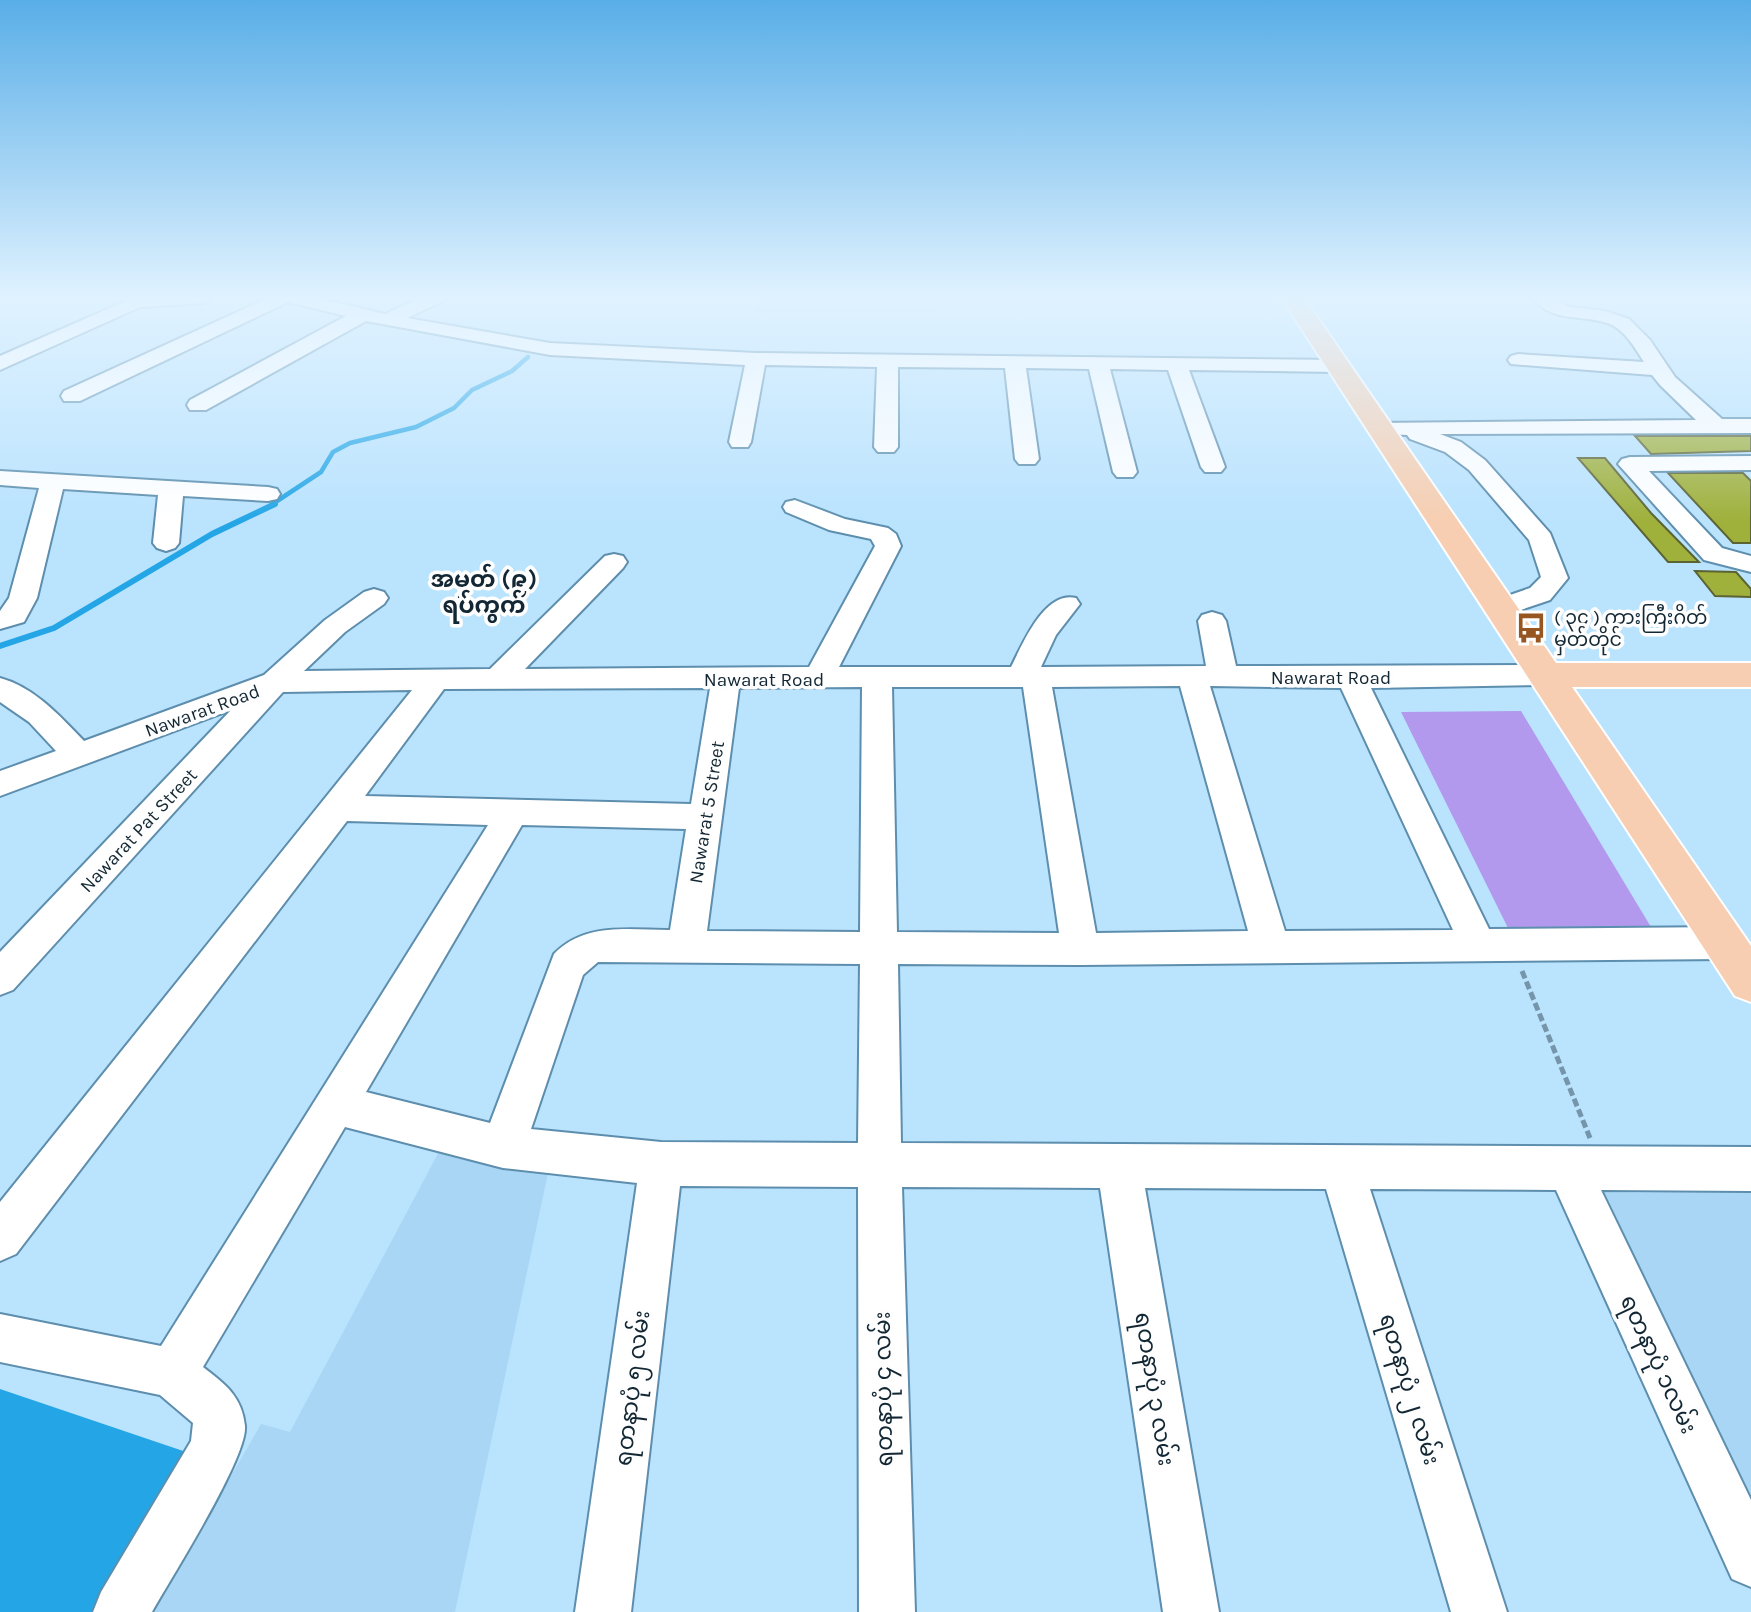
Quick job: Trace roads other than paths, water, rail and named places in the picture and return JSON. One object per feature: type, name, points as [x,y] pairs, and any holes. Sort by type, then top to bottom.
[{"type":"main road","points":[[1342,372],[1388,428],[1500,608],[1751,982]]},
{"type":"main road","points":[[1545,675],[1751,675]]},
{"type":"street","points":[[72,396],[123,372]]},
{"type":"street","points":[[198,405],[258,372]]},
{"type":"street","points":[[740,442],[753,372]]},
{"type":"street","points":[[886,447],[888,372]]},
{"type":"street","points":[[1016,372],[1027,459]]},
{"type":"street","points":[[1100,372],[1125,472]]},
{"type":"street","points":[[1180,372],[1213,467]]},
{"type":"street","points":[[1661,372],[1667,381],[1716,426]]},
{"type":"street","points":[[1388,428],[1751,426]]},
{"type":"street","points":[[1388,428],[1453,447],[1469,459],[1541,538],[1555,578],[1540,594],[1500,608]]},
{"type":"street","points":[[1751,463],[1630,464],[1713,554],[1751,564]]},
{"type":"street","points":[[0,478],[268,494]]},
{"type":"street","points":[[0,620],[15,616],[23,598],[52,482]]},
{"type":"street","points":[[166,543],[171,489]]},
{"type":"street","points":[[795,506],[838,525],[879,533],[887,539],[888,546],[835,643],[820,679]]},
{"type":"street","points":[[497,679],[614,562]]},
{"type":"street","name":"Nawarat Pat Street","points":[[0,978],[275,682],[335,626],[374,598]]},
{"type":"street","points":[[1066,604],[1043,632],[1028,677],[1080,949]]},
{"type":"street","points":[[1212,621],[1208,676],[1271,947]]},
{"type":"street","name":"Nawarat Road","points":[[0,785],[275,682],[436,679],[1208,676],[1352,678],[1545,675]]},
{"type":"street","name":"Nawarat 5 Street","points":[[686,945],[726,678]]},
{"type":"street","points":[[1352,678],[1495,945]]},
{"type":"street","points":[[0,1238],[436,679]]},
{"type":"street","name":"ရတနာပုံ ၄ လမ်း","points":[[877,679],[880,1166],[887,1612]]},
{"type":"street","points":[[0,688],[40,714],[79,756]]},
{"type":"street","points":[[338,808],[706,817]]},
{"type":"street","points":[[172,1373],[513,812]]},
{"type":"street","points":[[503,1147],[567,966],[578,954],[593,946],[1080,949],[1726,943]]},
{"type":"street","points":[[335,1104],[503,1147],[662,1164],[1751,1168]]},
{"type":"street","name":"ရတနာပုံ ၅ လမ်း","points":[[603,1612],[662,1164]]},
{"type":"street","name":"ရတနာပုံ ၃ လမ်း","points":[[1119,1166],[1191,1612]]},
{"type":"street","name":"ရတနာပုံ ၂ လမ်း","points":[[1341,1167],[1479,1612]]},
{"type":"street","name":"ရတနာပုံ ၁လမ်း","points":[[1585,1168],[1751,1560]]},
{"type":"street","points":[[0,1338],[172,1373],[215,1408],[220,1427],[215,1450],[121,1612]]},
{"type":"water","points":[[0,1389],[195,1455],[103,1612],[0,1612]]},
{"type":"waterway","points":[[271,505],[321,472],[333,452],[350,443],[416,427],[454,408],[472,390],[509,372]]},
{"type":"waterway","points":[[0,646],[54,628],[212,534],[275,504]]},
{"type":"place","name":"( ၃၄ ) ကားကြီးဂိတ် မှတ်တိုင်","points":[[1531,628]]},
{"type":"district","name":"အမှတ် (၉) ရပ်ကွက်","points":[[484,592]]}]
